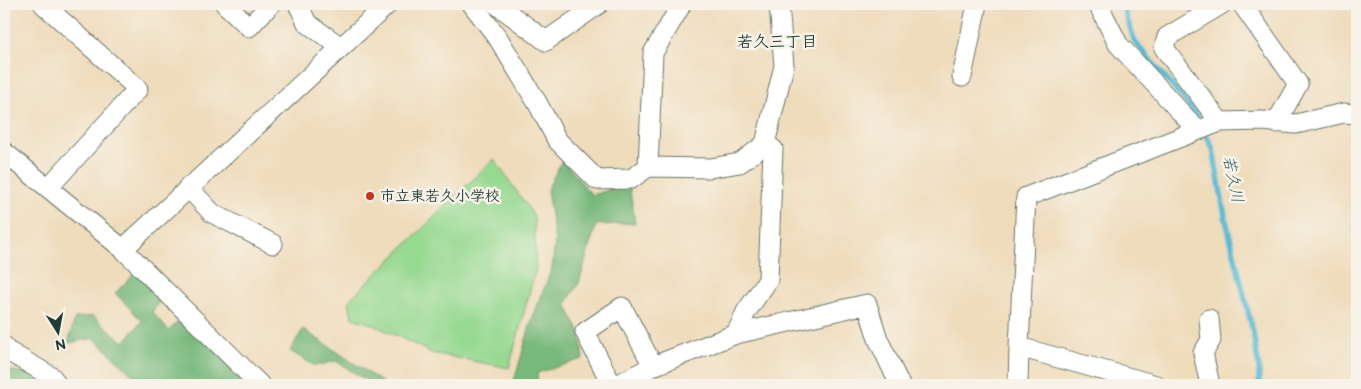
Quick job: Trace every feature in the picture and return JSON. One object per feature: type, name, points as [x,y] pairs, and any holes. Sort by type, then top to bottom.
[{"type":"street","points":[[43,4],[138,89],[48,188]]},
{"type":"street","points":[[225,4],[249,27],[271,4]]},
{"type":"street","points":[[298,4],[307,23],[341,47]]},
{"type":"street","points":[[123,250],[188,187],[388,4]]},
{"type":"street","points":[[472,4],[498,38],[538,104],[557,140],[597,180],[631,179],[648,167],[710,168],[740,163],[765,144],[784,66],[779,4]]},
{"type":"street","points":[[496,4],[546,41],[599,4]]},
{"type":"street","points":[[648,167],[653,54],[680,7],[678,4]]},
{"type":"street","points":[[962,77],[977,4]]},
{"type":"street","points":[[1098,4],[1118,44],[1197,130]]},
{"type":"street","points":[[1220,122],[1164,48],[1167,37],[1222,4]]},
{"type":"street","points":[[1242,4],[1298,84],[1276,123]]},
{"type":"street","points":[[1018,385],[1026,197],[1220,122],[1262,121],[1296,124],[1344,113],[1357,114]]},
{"type":"street","points":[[736,334],[746,312],[768,280],[773,149],[765,144]]},
{"type":"street","points":[[4,152],[123,250],[260,385]]},
{"type":"street","points":[[188,187],[212,213],[273,244]]},
{"type":"street","points":[[616,385],[653,366],[736,334],[868,304],[878,339],[900,385]]},
{"type":"street","points":[[612,385],[584,332],[622,306],[653,366]]},
{"type":"street","points":[[1209,319],[1211,340],[1204,353],[1210,385]]},
{"type":"street","points":[[4,346],[6,350],[52,377],[57,385]]},
{"type":"street","points":[[1019,347],[1156,385]]},
{"type":"green space","points":[[494,159],[534,216],[536,268],[509,368],[432,353],[372,324],[352,318],[349,300]]},
{"type":"green space","points":[[562,160],[592,195],[629,184],[635,223],[596,225],[579,283],[566,304],[580,333],[583,359],[537,373],[538,385],[513,385],[531,322],[552,268],[555,241],[547,190]]},
{"type":"green space","points":[[136,272],[161,300],[152,312],[169,331],[182,317],[239,375],[241,385],[143,385],[94,338],[68,343],[75,318],[93,316],[124,342],[142,321],[115,293]]},
{"type":"green space","points":[[303,329],[389,385],[373,385],[336,361],[315,366],[290,351]]},
{"type":"green space","points":[[7,370],[30,374],[43,385],[4,385],[4,372]]},
{"type":"waterway","name":"若久川","points":[[1122,4],[1135,42],[1196,114],[1199,121]]},
{"type":"waterway","name":"若久川","points":[[1205,132],[1213,149],[1225,216],[1253,332],[1259,368],[1259,385]]},
{"type":"place","name":"市立東若久小学校","points":[[370,196]]},
{"type":"district","name":"若久三丁目","points":[[777,41]]}]
